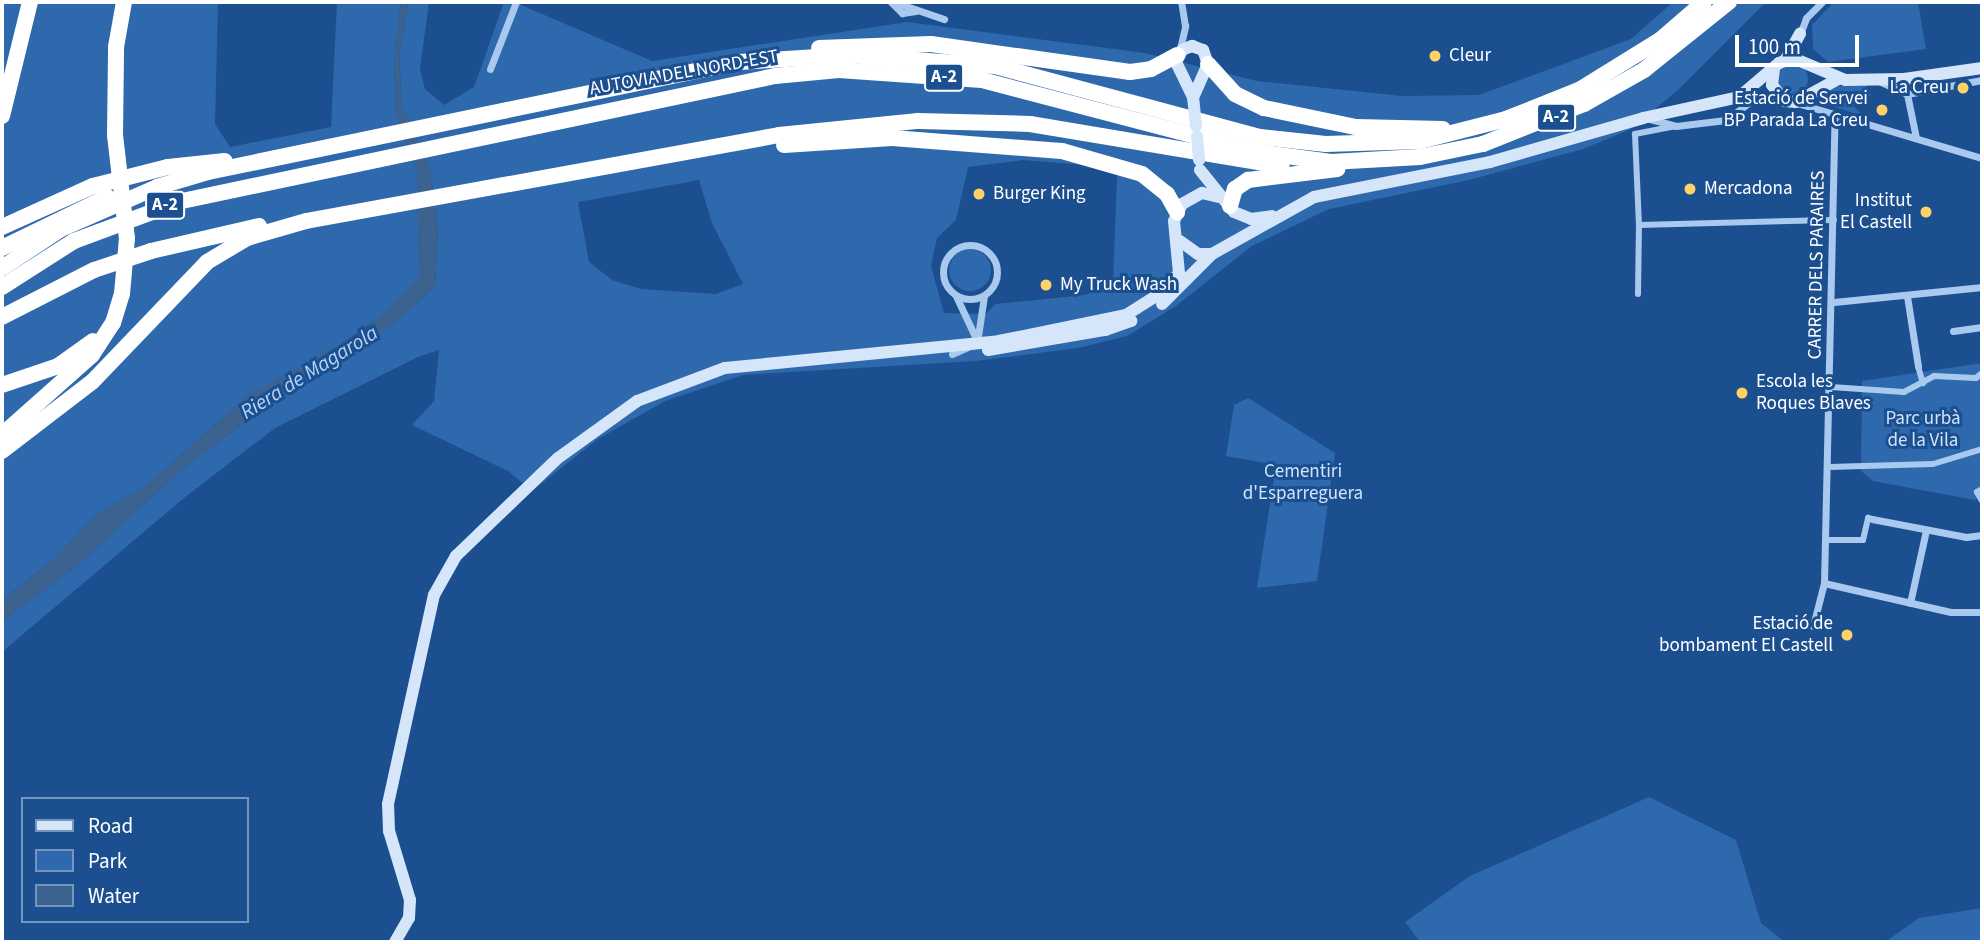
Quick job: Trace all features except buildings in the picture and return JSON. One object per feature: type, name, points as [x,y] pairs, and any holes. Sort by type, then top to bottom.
[{"type":"highway","points":[[2,116],[30,2]]},
{"type":"highway","points":[[2,435],[92,355],[113,323],[122,294],[127,238],[115,135],[115,67],[124,2]]},
{"type":"highway","name":"AUTOVIA DEL NORD-EST","points":[[2,268],[85,218],[157,187],[256,160],[338,148],[739,62],[849,55],[995,66],[1177,117],[1296,142],[1420,141],[1506,119],[1578,90],[1648,48],[1704,2]]},
{"type":"highway","name":"AUTOVIA DEL NORD-EST","points":[[2,287],[74,241],[140,214],[344,164],[737,81],[839,71],[889,72],[982,80],[1220,144],[1331,162],[1420,157],[1483,144],[1562,115],[1644,71],[1729,2]]},
{"type":"highway","points":[[739,62],[848,43],[931,44],[1130,72],[1151,69],[1178,54]]},
{"type":"highway","points":[[1205,70],[1235,94],[1264,108],[1356,127],[1452,132]]},
{"type":"highway","points":[[2,317],[94,270],[150,251],[210,236],[594,170],[779,135],[930,121],[1030,124],[1254,163],[1290,166],[1331,162]]},
{"type":"highway","points":[[594,170],[826,141],[949,139],[1062,151],[1110,162],[1158,185],[1177,212]]},
{"type":"highway","points":[[2,226],[73,193],[148,171],[256,160]]},
{"type":"highway","points":[[1228,205],[1235,189],[1248,180],[1335,170],[1354,162]]},
{"type":"highway","points":[[2,248],[113,194],[161,179],[208,173]]},
{"type":"highway","points":[[2,452],[92,382],[207,262],[247,238],[306,221]]},
{"type":"highway","points":[[2,385],[76,356],[100,333],[122,294]]},
{"type":"main road","points":[[1739,97],[1786,59],[1800,34]]},
{"type":"main road","points":[[1800,34],[1809,64],[1812,92]]},
{"type":"main road","points":[[1194,97],[1181,75],[1178,54],[1197,47],[1205,70],[1194,97],[1199,165],[1189,198],[1177,212],[1175,230],[1180,241],[1190,251],[1212,254]]},
{"type":"main road","points":[[1786,59],[1809,64],[1838,79],[1880,81],[1982,68]]},
{"type":"main road","points":[[1774,69],[1772,85],[1790,101]]},
{"type":"main road","points":[[1181,75],[1191,79],[1205,70]]},
{"type":"main road","points":[[395,942],[411,911],[389,831],[391,779],[426,625],[449,564],[558,458],[625,407],[670,386],[725,368],[834,355],[1001,345],[1122,325],[1161,304],[1212,254],[1314,197],[1490,162],[1643,118],[1739,97],[1790,101],[1838,79]]},
{"type":"main road","points":[[1199,165],[1228,205],[1236,230],[1229,244]]},
{"type":"main road","points":[[1189,198],[1202,193],[1251,219],[1278,215]]},
{"type":"main road","points":[[952,349],[977,343],[1001,345],[1135,311],[1176,278],[1180,241]]},
{"type":"street","points":[[490,69],[516,2]]},
{"type":"street","points":[[893,2],[944,19]]},
{"type":"street","points":[[1181,2],[1185,26],[1197,47]]},
{"type":"street","points":[[1800,34],[1806,18],[1822,2]]},
{"type":"street","points":[[1178,54],[1185,26]]},
{"type":"street","points":[[1880,81],[1907,94],[1982,80]]},
{"type":"street","points":[[1812,92],[1820,106],[1835,114]]},
{"type":"street","points":[[1907,94],[1916,138]]},
{"type":"street","points":[[1638,294],[1639,225],[1635,134],[1727,120],[1756,99]]},
{"type":"street","points":[[1790,101],[1982,158]]},
{"type":"street","name":"CARRER DELS PARAIRES","points":[[1813,626],[1824,583],[1827,540],[1834,302],[1835,114]]},
{"type":"street","points":[[1643,118],[1676,126]]},
{"type":"street","points":[[1639,225],[1834,220]]},
{"type":"street","points":[[974,245],[991,254],[998,270],[993,286],[984,296],[978,318],[981,329],[977,343],[969,330],[956,295],[945,283],[946,259],[958,247],[974,245]]},
{"type":"street","points":[[1834,302],[1982,287]]},
{"type":"street","points":[[956,295],[970,299],[984,296]]},
{"type":"street","points":[[1907,296],[1923,383]]},
{"type":"street","points":[[1953,331],[1982,327]]},
{"type":"street","points":[[981,329],[1001,345]]},
{"type":"street","points":[[952,349],[969,330]]},
{"type":"street","points":[[1831,387],[1903,392],[1934,376],[1976,378],[1982,373]]},
{"type":"street","points":[[1829,467],[1933,464],[1982,449]]},
{"type":"street","points":[[1982,489],[1977,492],[1982,501]]},
{"type":"street","points":[[1827,540],[1863,540],[1868,518],[1926,530],[1982,535]]},
{"type":"street","points":[[1910,603],[1926,530]]},
{"type":"street","points":[[1824,583],[1951,612],[1982,612]]},
{"type":"green space","points":[[2,2],[218,2],[215,124],[230,147],[331,127],[337,2],[401,2],[394,63],[396,113],[417,172],[419,279],[395,306],[334,349],[246,397],[145,487],[100,512],[54,559],[2,600]]},
{"type":"green space","points":[[408,2],[429,2],[420,70],[425,89],[444,105],[474,87],[504,2],[514,2],[652,61],[907,22],[1145,53],[1257,81],[1402,96],[1479,95],[1631,39],[1673,2],[1766,2],[1678,90],[1629,130],[1583,149],[1469,180],[1329,209],[1252,246],[1176,306],[1127,336],[1078,348],[976,361],[743,375],[665,401],[598,439],[532,491],[508,471],[412,425],[434,401],[439,350],[418,357],[275,428],[184,498],[2,652],[2,621],[78,565],[183,468],[273,401],[323,374],[397,321],[435,286],[438,229],[430,169],[402,107],[399,57]],"holes":[[[1023,160],[1084,165],[1117,175],[1113,282],[1085,295],[995,304],[986,314],[944,313],[931,266],[937,238],[956,220],[968,167]],[[699,180],[712,223],[743,284],[716,294],[641,289],[612,280],[589,262],[578,202]]]},
{"type":"green space","points":[[1834,2],[1918,2],[1926,49],[1828,62],[1813,49],[1812,25]]},
{"type":"green space","points":[[1793,64],[1804,68],[1808,79],[1804,90],[1793,94],[1782,90],[1778,79],[1782,68]]},
{"type":"green space","points":[[1866,85],[1871,96],[1856,100],[1854,107],[1865,117],[1820,102],[1822,92],[1830,86]]},
{"type":"green space","points":[[970,249],[985,255],[991,270],[985,285],[970,291],[955,285],[949,270],[955,255]]},
{"type":"green space","name":"Parc urbà de la Vila","points":[[1982,363],[1982,496],[1975,500],[1873,481],[1861,471],[1862,381]]},
{"type":"green space","name":"Cementiri d'Esparreguera","points":[[1248,398],[1335,453],[1317,581],[1257,588],[1276,465],[1226,456],[1234,405]]},
{"type":"green space","points":[[1649,797],[1736,840],[1761,923],[1785,942],[1420,942],[1405,922],[1470,876]]},
{"type":"green space","points":[[1982,908],[1982,942],[1885,942],[1919,918]]},
{"type":"water","name":"Riera de Magarola","points":[[401,2],[408,2],[399,57],[402,107],[430,169],[438,229],[435,286],[397,321],[323,374],[273,401],[183,468],[78,565],[2,621],[2,600],[54,559],[100,512],[145,487],[246,397],[363,331],[419,279],[417,172],[396,113],[394,63]]},
{"type":"place","name":"Cleur","points":[[1435,56]]},
{"type":"place","name":"La Creu","points":[[1963,88]]},
{"type":"place","name":"Estació de Servei BP Parada La Creu","points":[[1882,110]]},
{"type":"place","name":"Mercadona","points":[[1690,189]]},
{"type":"place","name":"Burger King","points":[[979,194]]},
{"type":"place","name":"Institut El Castell","points":[[1926,212]]},
{"type":"place","name":"My Truck Wash","points":[[1046,285]]},
{"type":"place","name":"Escola les Roques Blaves","points":[[1742,393]]},
{"type":"place","name":"Estació de bombament El Castell","points":[[1847,635]]}]
